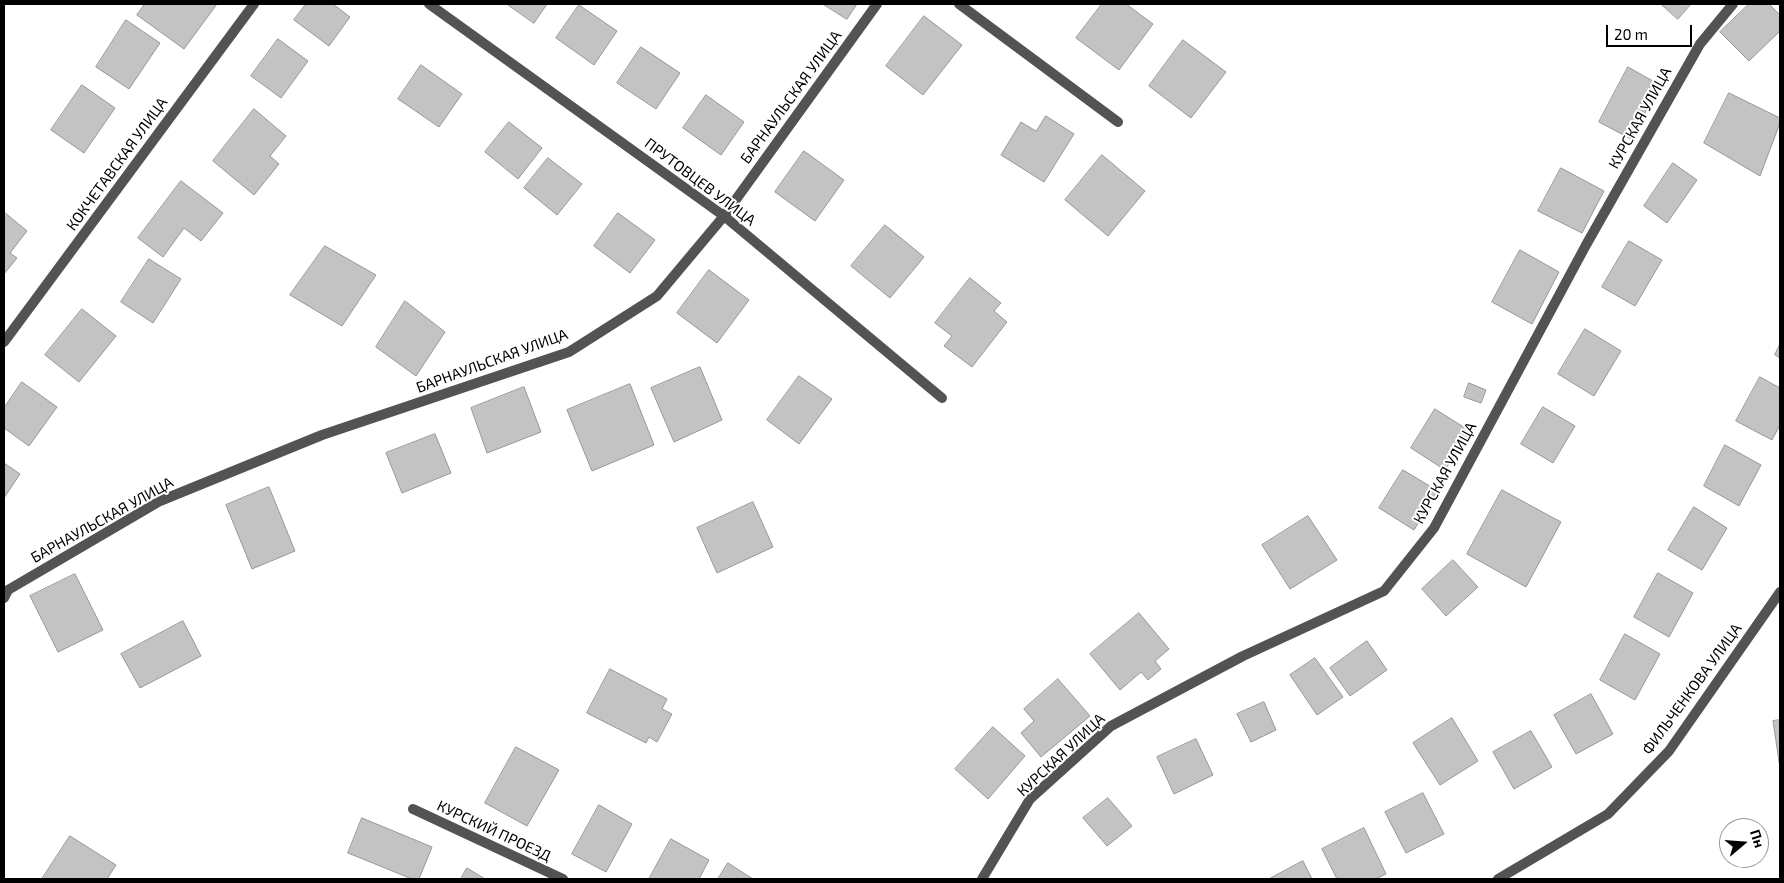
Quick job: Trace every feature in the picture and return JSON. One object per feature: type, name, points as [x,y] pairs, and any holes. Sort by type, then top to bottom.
[{"type":"street","name":"КОКЧЕТАВСКАЯ УЛИЦА","points":[[4,342],[254,4]]},
{"type":"street","name":"ПРУТОВЦЕВ УЛИЦА","points":[[429,4],[724,216],[942,398]]},
{"type":"street","name":"БАРНАУЛЬСКАЯ УЛИЦА","points":[[4,598],[8,590],[160,502],[322,435],[569,352],[657,296],[724,216],[876,4]]},
{"type":"street","points":[[959,4],[1118,122]]},
{"type":"street","name":"КУРСКАЯ УЛИЦА","points":[[982,879],[1030,800],[1111,726],[1243,656],[1384,591],[1434,528],[1586,245],[1700,44],[1732,4]]},
{"type":"street","name":"ФИЛЬЧЕНКОВА УЛИЦА","points":[[1498,879],[1608,814],[1669,751],[1780,592]]},
{"type":"street","name":"КУРСКИЙ ПРОЕЗД","points":[[413,809],[563,879]]},
{"type":"building","points":[[145,4],[217,4],[184,49],[137,15]]},
{"type":"building","points":[[306,4],[333,4],[350,17],[329,46],[294,20]]},
{"type":"building","points":[[507,4],[547,4],[534,23]]},
{"type":"building","points":[[823,4],[857,4],[847,19]]},
{"type":"building","points":[[1102,4],[1126,4],[1153,24],[1119,70],[1076,38]]},
{"type":"building","points":[[1661,4],[1691,4],[1678,19]]},
{"type":"building","points":[[1749,4],[1769,4],[1780,15],[1780,31],[1749,61],[1720,32]]},
{"type":"building","points":[[579,5],[617,31],[594,65],[556,38]]},
{"type":"building","points":[[924,16],[962,45],[923,95],[886,66]]},
{"type":"building","points":[[126,20],[160,43],[129,89],[96,67]]},
{"type":"building","points":[[278,39],[308,61],[281,98],[251,76]]},
{"type":"building","points":[[1183,40],[1226,72],[1191,118],[1149,86]]},
{"type":"building","points":[[641,47],[680,73],[656,109],[617,83]]},
{"type":"building","points":[[421,65],[462,94],[439,127],[398,99]]},
{"type":"building","points":[[1628,67],[1660,85],[1631,139],[1599,122]]},
{"type":"building","points":[[82,85],[115,108],[84,153],[51,130]]},
{"type":"building","points":[[1729,93],[1780,118],[1780,123],[1760,176],[1704,143]]},
{"type":"building","points":[[706,95],[744,122],[721,155],[683,128]]},
{"type":"building","points":[[254,109],[286,136],[270,156],[279,164],[254,195],[213,161]]},
{"type":"building","points":[[1046,116],[1074,134],[1044,182],[1001,155],[1021,122],[1036,131]]},
{"type":"building","points":[[509,122],[542,148],[518,179],[485,152]]},
{"type":"building","points":[[804,151],[844,180],[815,221],[775,192]]},
{"type":"building","points":[[1102,155],[1145,191],[1108,236],[1065,200]]},
{"type":"building","points":[[548,158],[582,184],[557,215],[524,188]]},
{"type":"building","points":[[1673,163],[1697,180],[1667,223],[1644,206]]},
{"type":"building","points":[[1561,168],[1604,191],[1582,233],[1538,211]]},
{"type":"building","points":[[181,181],[223,213],[201,241],[184,228],[163,257],[138,238]]},
{"type":"building","points":[[4,212],[27,231],[10,253],[17,258],[4,274]]},
{"type":"building","points":[[618,213],[655,240],[630,273],[594,246]]},
{"type":"building","points":[[885,225],[924,257],[890,298],[851,266]]},
{"type":"building","points":[[1629,241],[1662,260],[1635,306],[1602,287]]},
{"type":"building","points":[[325,246],[376,275],[342,326],[290,295]]},
{"type":"building","points":[[1520,250],[1559,272],[1532,324],[1492,302]]},
{"type":"building","points":[[149,259],[181,279],[153,323],[121,302]]},
{"type":"building","points":[[709,270],[749,300],[717,343],[677,313]]},
{"type":"building","points":[[970,278],[1001,303],[994,311],[1007,322],[972,367],[944,346],[952,336],[935,323]]},
{"type":"building","points":[[405,301],[445,332],[416,376],[376,347]]},
{"type":"building","points":[[82,309],[116,336],[79,382],[45,355]]},
{"type":"building","points":[[1585,329],[1621,351],[1594,396],[1558,374]]},
{"type":"building","points":[[1780,344],[1780,358],[1775,355]]},
{"type":"building","points":[[700,367],[722,420],[674,442],[651,388]]},
{"type":"building","points":[[799,376],[832,399],[799,444],[767,420]]},
{"type":"building","points":[[1760,377],[1780,388],[1780,425],[1772,440],[1736,421]]},
{"type":"building","points":[[22,382],[57,407],[29,446],[4,428],[4,408]]},
{"type":"building","points":[[1469,383],[1486,390],[1481,403],[1464,397]]},
{"type":"building","points":[[630,384],[654,445],[592,471],[567,410]]},
{"type":"building","points":[[524,387],[541,432],[487,453],[471,408]]},
{"type":"building","points":[[1543,407],[1575,426],[1553,463],[1521,444]]},
{"type":"building","points":[[1435,409],[1470,431],[1445,470],[1411,448]]},
{"type":"building","points":[[435,434],[451,473],[402,493],[386,453]]},
{"type":"building","points":[[1725,445],[1761,465],[1739,506],[1704,486]]},
{"type":"building","points":[[4,463],[20,474],[4,498]]},
{"type":"building","points":[[1403,470],[1438,491],[1414,530],[1379,508]]},
{"type":"building","points":[[269,487],[295,551],[252,569],[226,505]]},
{"type":"building","points":[[1502,490],[1561,522],[1526,587],[1467,554]]},
{"type":"building","points":[[753,502],[773,547],[717,573],[697,528]]},
{"type":"building","points":[[1694,507],[1727,528],[1702,570],[1668,550]]},
{"type":"building","points":[[1308,516],[1337,560],[1290,589],[1262,545]]},
{"type":"building","points":[[1453,560],[1478,587],[1446,616],[1422,589]]},
{"type":"building","points":[[1658,573],[1693,593],[1669,637],[1634,617]]},
{"type":"building","points":[[75,574],[103,630],[58,652],[30,596]]},
{"type":"building","points":[[1139,613],[1169,649],[1155,661],[1161,669],[1148,680],[1141,672],[1120,690],[1090,654]]},
{"type":"building","points":[[183,621],[201,656],[140,688],[121,654]]},
{"type":"building","points":[[1625,634],[1660,654],[1635,700],[1600,680]]},
{"type":"building","points":[[1367,641],[1387,670],[1350,696],[1330,668]]},
{"type":"building","points":[[1315,658],[1343,697],[1317,715],[1290,675]]},
{"type":"building","points":[[610,669],[667,699],[662,709],[672,714],[657,742],[649,737],[646,743],[587,713]]},
{"type":"building","points":[[1058,679],[1090,716],[1041,757],[1021,733],[1034,721],[1024,709]]},
{"type":"building","points":[[1591,694],[1613,734],[1576,754],[1554,715]]},
{"type":"building","points":[[1264,702],[1276,730],[1251,742],[1237,714]]},
{"type":"building","points":[[1452,718],[1478,761],[1440,785],[1413,743]]},
{"type":"building","points":[[1780,720],[1780,768],[1773,721]]},
{"type":"building","points":[[993,727],[1025,756],[988,799],[955,769]]},
{"type":"building","points":[[1531,731],[1552,767],[1514,789],[1493,752]]},
{"type":"building","points":[[1196,739],[1213,775],[1174,794],[1157,757]]},
{"type":"building","points":[[516,747],[559,770],[527,826],[485,803]]},
{"type":"building","points":[[1423,793],[1444,834],[1406,853],[1385,812]]},
{"type":"building","points":[[1108,798],[1132,826],[1107,846],[1083,818]]},
{"type":"building","points":[[599,805],[632,824],[606,872],[572,854]]},
{"type":"building","points":[[362,818],[432,847],[419,879],[412,879],[348,853]]},
{"type":"building","points":[[1364,828],[1386,874],[1375,879],[1337,879],[1322,849]]},
{"type":"building","points":[[70,836],[116,865],[107,879],[42,879]]},
{"type":"building","points":[[671,839],[709,860],[699,879],[649,879]]},
{"type":"building","points":[[1303,861],[1312,879],[1269,879]]},
{"type":"building","points":[[728,863],[753,879],[718,879]]},
{"type":"building","points":[[467,868],[485,879],[461,879]]}]
